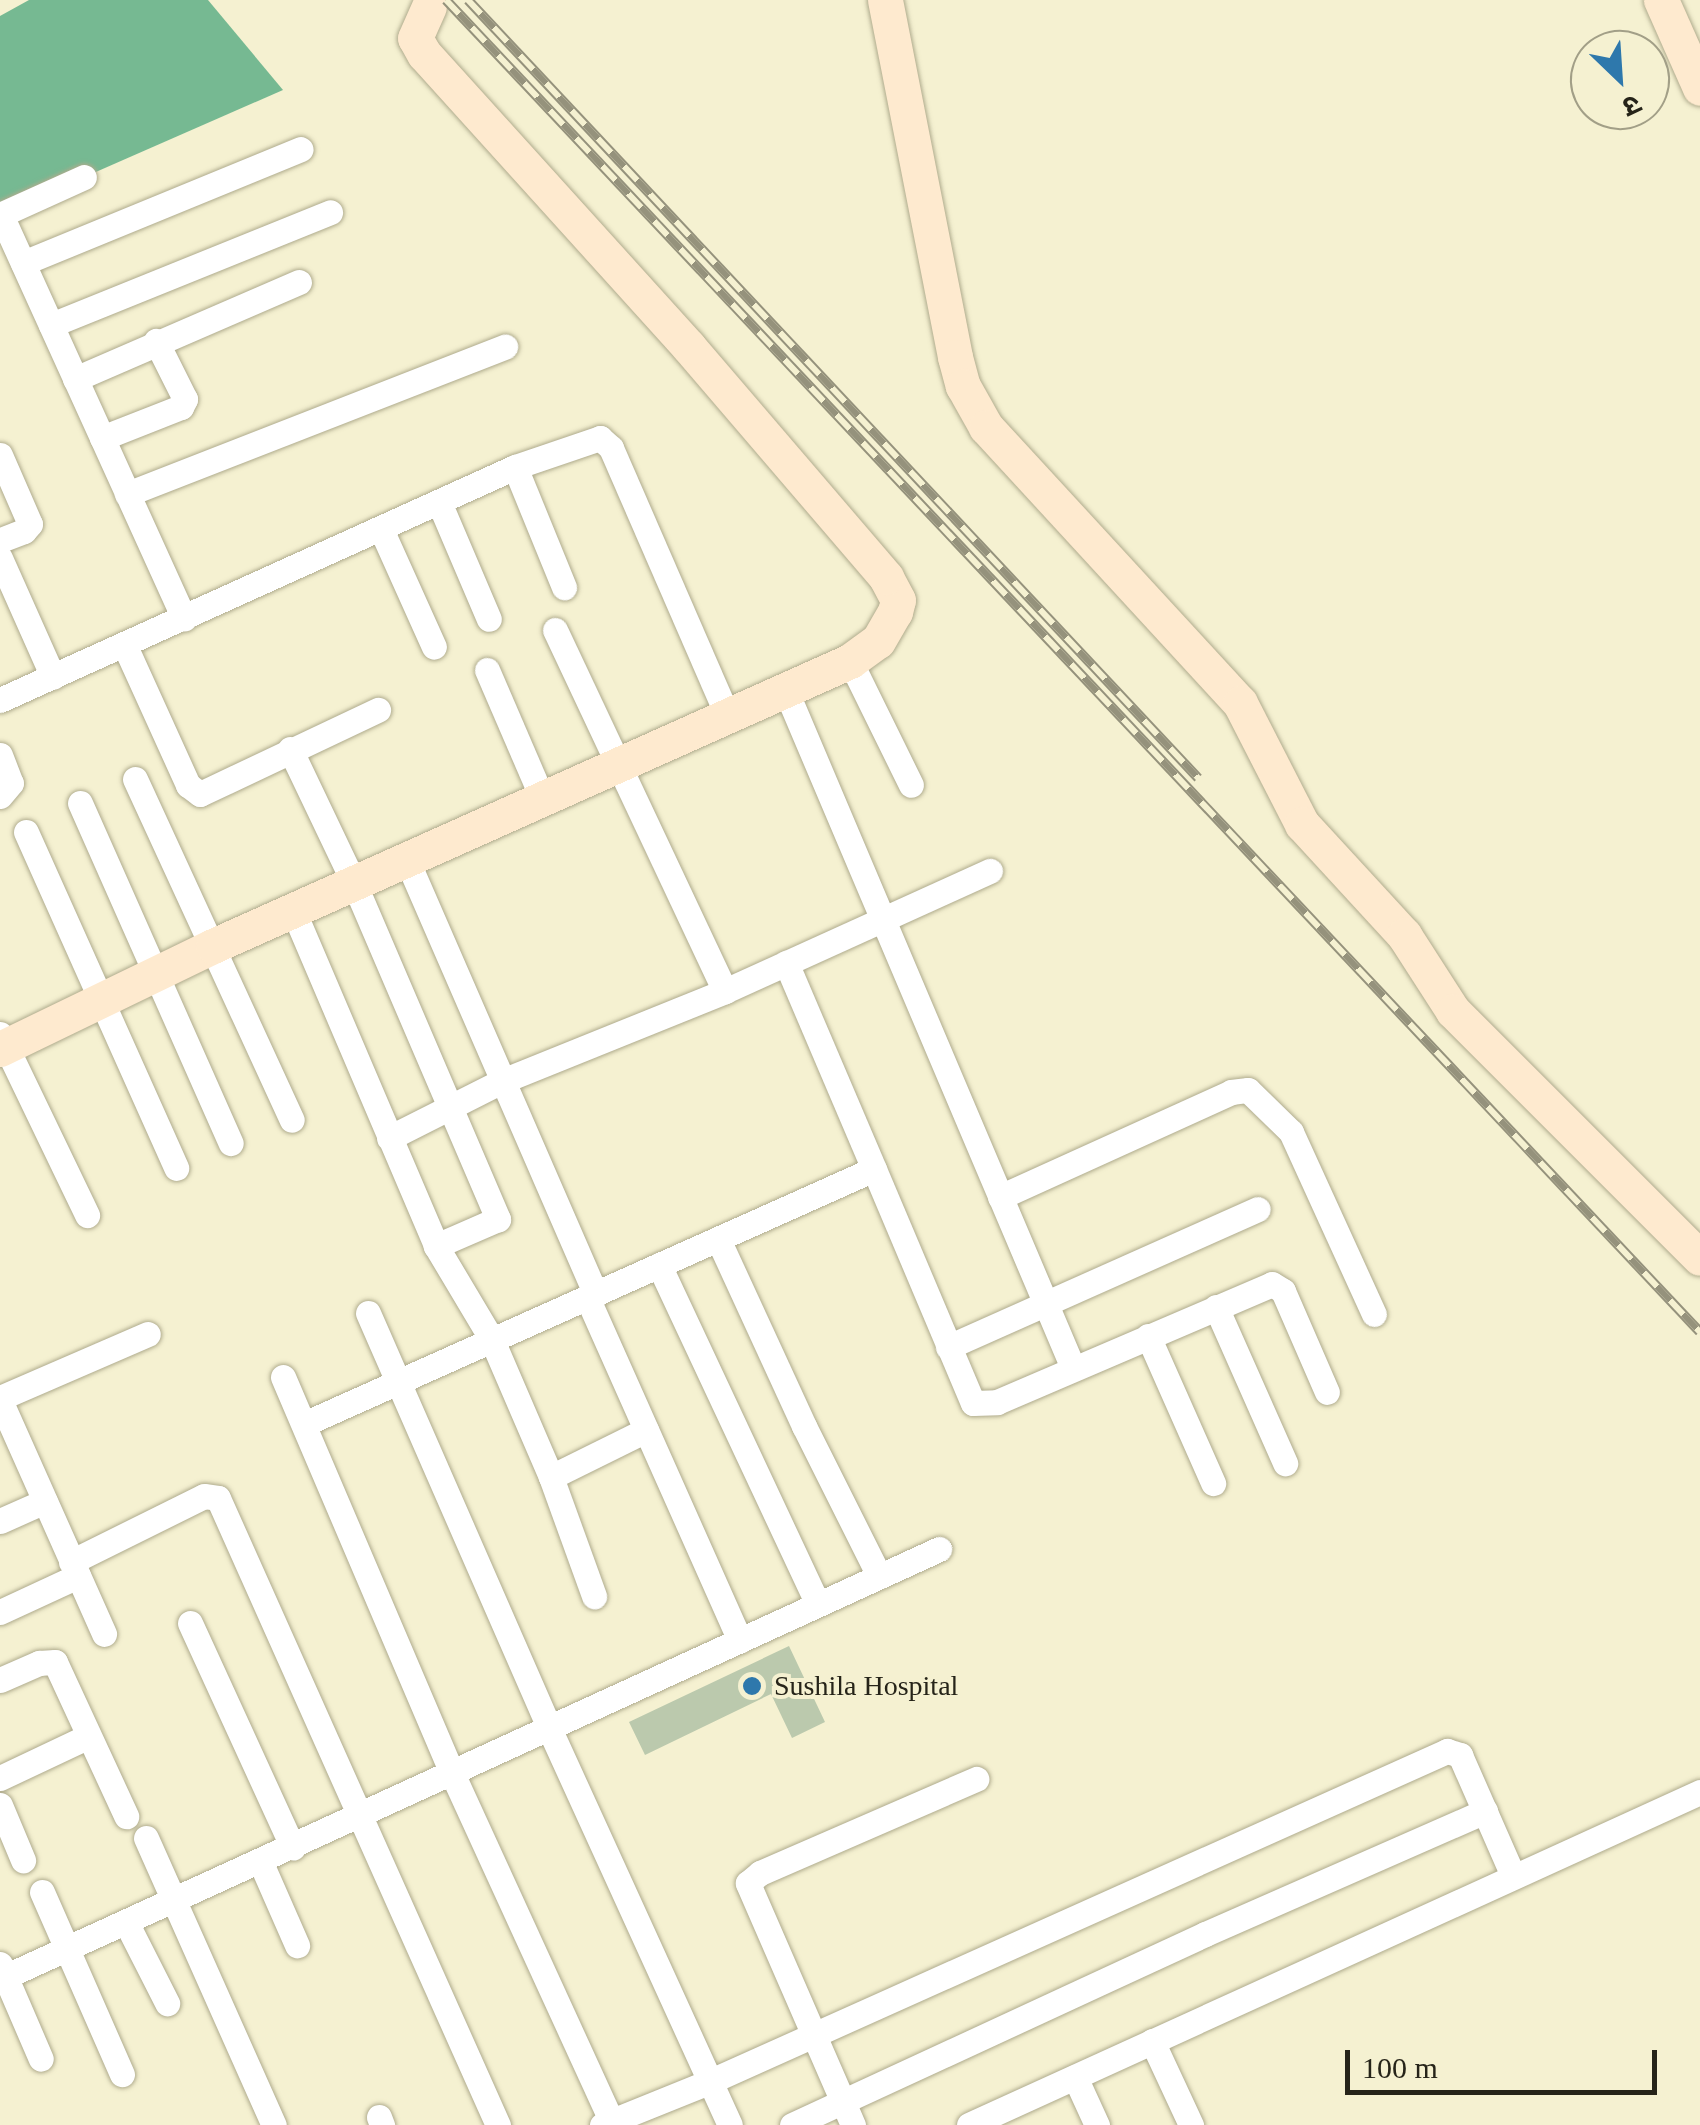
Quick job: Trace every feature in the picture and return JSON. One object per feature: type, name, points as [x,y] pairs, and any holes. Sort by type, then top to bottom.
[{"type":"street","points":[[886,0],[955,357],[963,386],[986,427],[1240,703],[1302,824],[1404,935],[1453,1011],[1700,1258]]},
{"type":"street","points":[[1661,0],[1691,42],[1700,88]]},
{"type":"street","points":[[87,1215],[2,1043],[104,1002],[213,946],[406,858],[786,692],[850,661],[878,641],[895,612],[898,600],[894,588],[689,347],[424,54],[415,38],[429,7]]},
{"type":"street","points":[[22,263],[300,149]]},
{"type":"street","points":[[84,177],[3,220],[184,619]]},
{"type":"street","points":[[51,325],[330,212]]},
{"type":"street","points":[[75,379],[299,282]]},
{"type":"street","points":[[102,438],[181,407],[185,400],[156,341]]},
{"type":"street","points":[[127,494],[506,347]]},
{"type":"street","points":[[0,700],[515,467],[590,438],[607,442],[728,717]]},
{"type":"street","points":[[0,455],[30,524],[24,531],[0,540]]},
{"type":"street","points":[[515,467],[564,587]]},
{"type":"street","points":[[438,502],[489,619]]},
{"type":"street","points":[[380,529],[434,648]]},
{"type":"street","points":[[0,558],[6,586],[53,677]]},
{"type":"street","points":[[555,630],[725,992]]},
{"type":"street","points":[[125,646],[193,792],[207,792],[378,710]]},
{"type":"street","points":[[850,661],[911,786]]},
{"type":"street","points":[[487,670],[542,800]]},
{"type":"street","points":[[786,692],[1073,1368]]},
{"type":"street","points":[[290,749],[354,883],[498,1219],[436,1246]]},
{"type":"street","points":[[0,755],[11,783],[0,796]]},
{"type":"street","points":[[136,779],[292,1120]]},
{"type":"street","points":[[80,802],[160,973],[231,1143]]},
{"type":"street","points":[[26,832],[176,1168]]},
{"type":"street","points":[[406,858],[646,1430],[740,1640]]},
{"type":"street","points":[[389,1138],[500,1082],[725,992],[990,871]]},
{"type":"street","points":[[294,910],[436,1246],[492,1340],[551,1477],[594,1596]]},
{"type":"street","points":[[786,963],[968,1396],[980,1405],[1263,1286],[1278,1287],[1328,1392]]},
{"type":"street","points":[[1000,1197],[1231,1092],[1248,1090],[1291,1132],[1374,1314]]},
{"type":"street","points":[[304,1424],[874,1169]]},
{"type":"street","points":[[948,1347],[1258,1209]]},
{"type":"street","points":[[718,1238],[879,1576]]},
{"type":"street","points":[[660,1265],[818,1604]]},
{"type":"street","points":[[1216,1307],[1285,1462]]},
{"type":"street","points":[[368,1313],[549,1728],[730,2125]]},
{"type":"street","points":[[104,1634],[0,1400],[148,1334]]},
{"type":"street","points":[[1148,1336],[1214,1483]]},
{"type":"street","points":[[283,1377],[452,1773],[609,2124],[1447,1751],[1460,1755],[1513,1876]]},
{"type":"street","points":[[551,1477],[646,1430]]},
{"type":"street","points":[[0,1612],[204,1496],[218,1498],[498,2125]]},
{"type":"street","points":[[0,1521],[44,1501]]},
{"type":"street","points":[[41,2059],[2,1973],[67,1952],[939,1549]]},
{"type":"street","points":[[190,1623],[293,1848]]},
{"type":"street","points":[[0,1680],[38,1663],[54,1662],[126,1816]]},
{"type":"street","points":[[0,1778],[89,1736]]},
{"type":"street","points":[[848,2114],[751,1890],[752,1877],[976,1778]]},
{"type":"street","points":[[970,2125],[1700,1792]]},
{"type":"street","points":[[0,1804],[23,1860]]},
{"type":"street","points":[[792,2125],[848,2114],[1205,1934],[1484,1811]]},
{"type":"street","points":[[146,1838],[274,2125]]},
{"type":"street","points":[[261,1863],[298,1944]]},
{"type":"street","points":[[42,1892],[122,2074]]},
{"type":"street","points":[[127,1924],[167,2003]]},
{"type":"street","points":[[1152,2041],[1190,2125]]},
{"type":"street","points":[[1075,2077],[1097,2125]]},
{"type":"shaded area","points":[[29,0],[208,0],[283,90],[0,214],[0,16]]},
{"type":"building","points":[[789,1646],[825,1722],[792,1738],[771,1694],[645,1755],[629,1722]]},
{"type":"railway","points":[[446,0],[1700,1332]]},
{"type":"railway","points":[[468,0],[1198,778]]},
{"type":"place","name":"Sushila Hospital","points":[[752,1686]]}]
